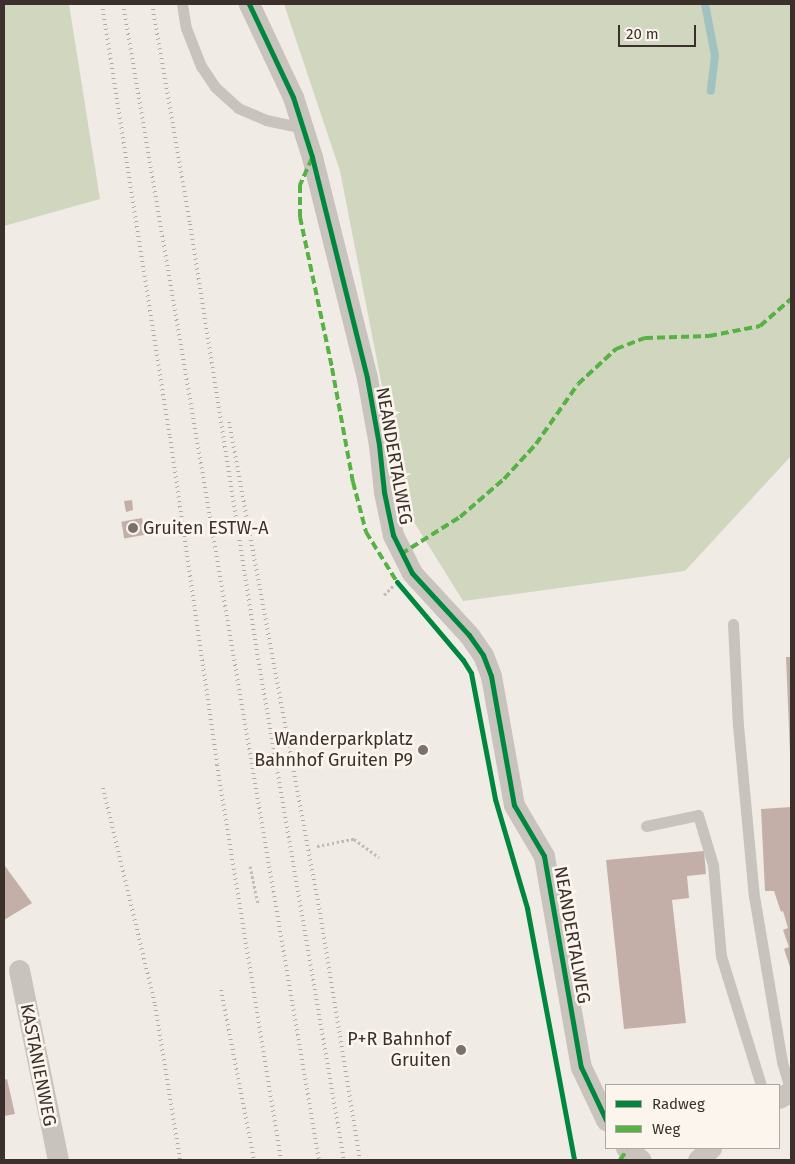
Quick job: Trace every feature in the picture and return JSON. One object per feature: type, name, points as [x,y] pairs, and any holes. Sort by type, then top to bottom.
[{"type":"street","name":"NEANDERTALWEG","points":[[249,4],[287,83],[304,128],[367,378],[379,445],[384,492],[394,535],[412,573],[469,635],[483,656],[491,676],[514,805],[544,856],[581,1067],[605,1118]]},
{"type":"street","name":"KASTANIENWEG","points":[[19,970],[58,1160]]},
{"type":"street","points":[[780,1097],[791,1091]]},
{"type":"street","points":[[627,1149],[641,1160]]},
{"type":"street","points":[[698,1160],[710,1149]]},
{"type":"lane","points":[[182,4],[186,28],[193,47],[201,66],[215,87],[238,108],[266,120],[304,128]]},
{"type":"lane","points":[[733,624],[738,724],[754,896],[782,1062],[791,1091]]},
{"type":"lane","points":[[646,826],[698,816],[713,865],[721,956],[761,1084]]},
{"type":"path","points":[[384,595],[398,582]]},
{"type":"path","points":[[317,846],[354,839],[379,857]]},
{"type":"path","points":[[250,866],[258,905]]},
{"type":"green space","points":[[4,4],[69,4],[100,199],[4,226]]},
{"type":"green space","points":[[284,4],[791,4],[791,456],[685,571],[463,601],[406,509],[340,171]]},
{"type":"building","points":[[132,500],[133,510],[126,512],[124,501]]},
{"type":"building","name":"Gruiten ESTW-A","points":[[142,518],[145,535],[124,538],[121,522]]},
{"type":"building","points":[[786,657],[791,657],[791,753],[790,753]]},
{"type":"building","points":[[791,807],[791,970],[784,949],[789,947],[783,930],[788,928],[783,911],[781,912],[774,891],[765,891],[761,809]]},
{"type":"building","points":[[704,851],[706,874],[687,876],[689,898],[672,900],[686,1023],[624,1029],[606,860]]},
{"type":"building","points":[[4,867],[32,903],[4,920]]},
{"type":"building","points":[[7,1079],[15,1114],[4,1116],[4,1080]]},
{"type":"waterway","points":[[705,4],[715,56],[711,91]]},
{"type":"railway","points":[[102,4],[170,437],[217,765],[281,1160]]},
{"type":"railway","points":[[123,4],[319,1160]]},
{"type":"railway","points":[[152,4],[190,224],[259,664],[344,1160]]},
{"type":"railway","points":[[229,422],[320,913],[360,1160]]},
{"type":"railway","points":[[103,788],[155,1005],[180,1160]]},
{"type":"railway","points":[[221,990],[254,1160]]},
{"type":"marked path","points":[[312,158],[300,185],[300,217],[332,368],[353,482],[366,532],[397,582]]},
{"type":"marked path","points":[[401,554],[460,517],[504,479],[536,444],[578,384],[616,349],[645,338],[709,336],[760,326],[791,299]]},
{"type":"marked path","points":[[620,1160],[627,1150]]},
{"type":"cycle path","points":[[249,4],[293,97],[312,157],[367,378],[379,445],[384,492],[393,535],[412,573],[469,635],[483,655],[491,676],[514,805],[544,856],[581,1067],[605,1118]]},
{"type":"cycle path","points":[[397,582],[463,660],[471,673],[495,799],[527,908],[574,1160]]},
{"type":"place","name":"Gruiten ESTW-A","points":[[133,528]]},
{"type":"place","name":"Wanderparkplatz Bahnhof Gruiten P9","points":[[423,750]]},
{"type":"place","name":"P+R Bahnhof Gruiten","points":[[461,1050]]}]
